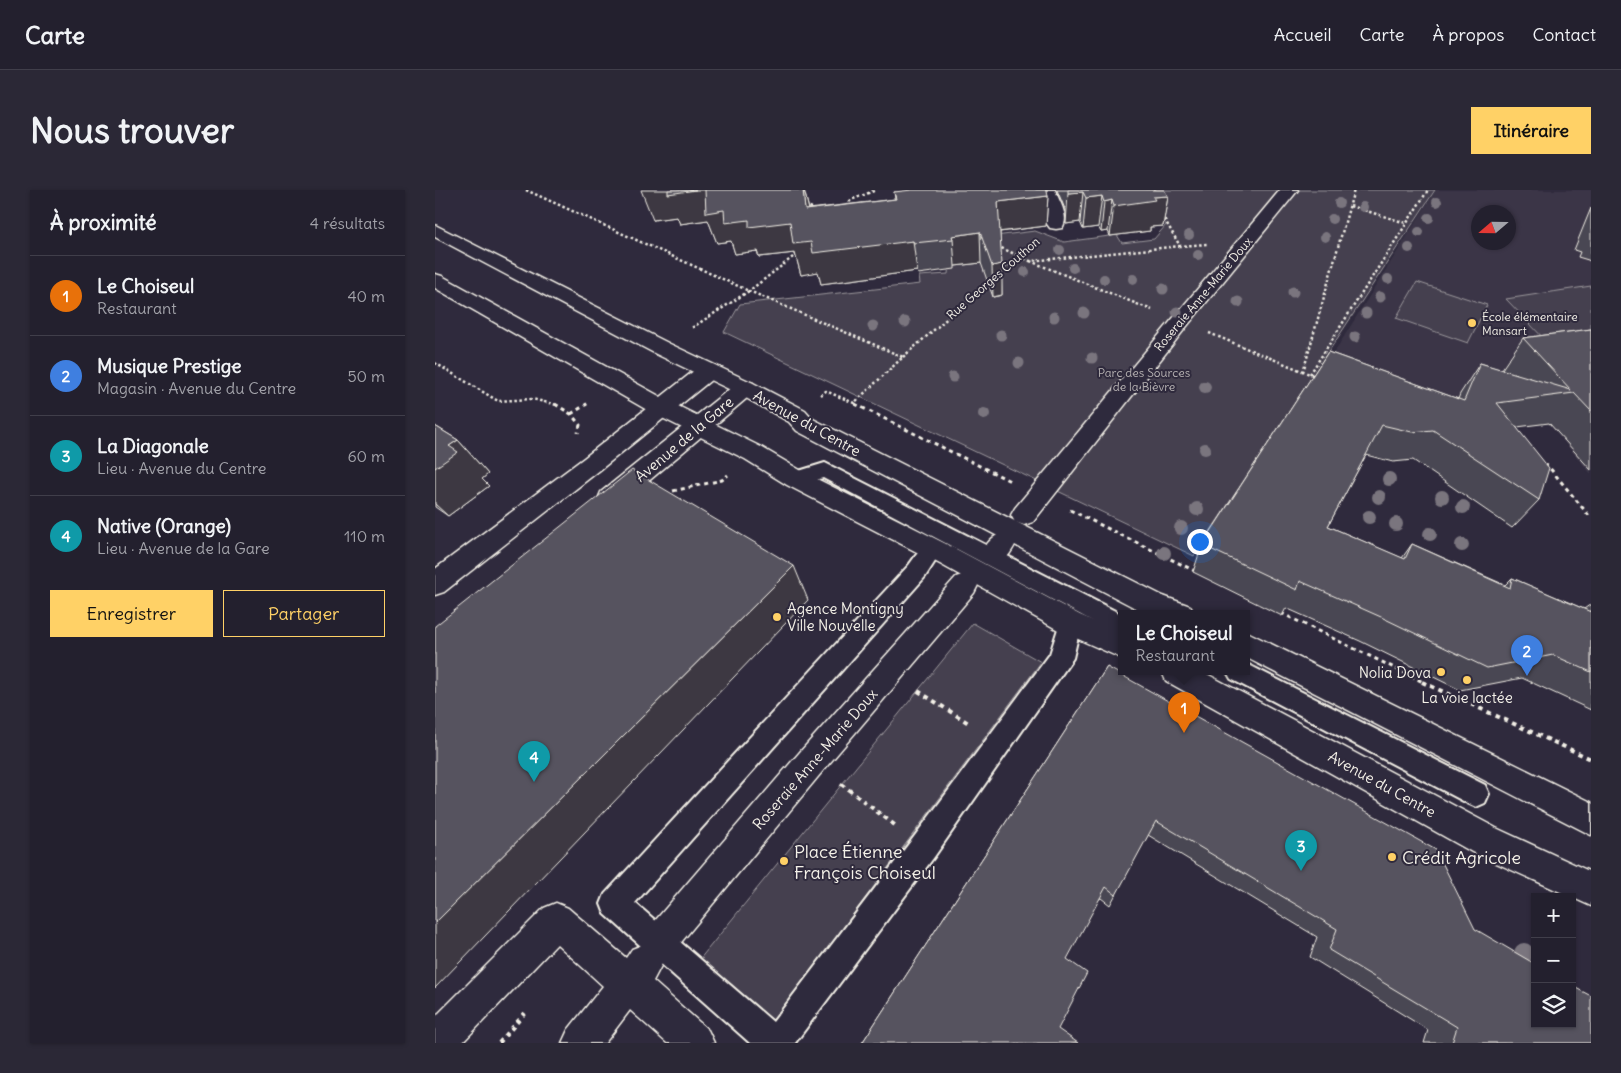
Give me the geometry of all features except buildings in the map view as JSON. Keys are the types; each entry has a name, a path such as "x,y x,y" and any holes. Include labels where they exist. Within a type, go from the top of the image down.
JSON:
{"main road":[{"path":"1046,190 1057,214 1056,224"},
{"name":"Roseraie Anne-Marie Doux","path":"1024,515 1180,321 1289,190"},
{"name":"Avenue du Centre","path":"435,230 708,371 745,388 797,416 805,425 1158,609"},
{"path":"435,280 662,408 753,453 796,479 932,548 1070,623 1118,645"},
{"path":"435,584 708,371"},
{"name":"Avenue de la Gare","path":"595,511 745,388"},
{"name":"Roseraie Anne-Marie Doux","path":"666,934 811,762 965,585"},
{"path":"1250,646 1591,819"},
{"name":"Avenue du Centre","path":"1182,675 1484,840 1591,889"},
{"path":"436,1043 556,920 636,973 695,1043"},
{"path":"581,1043 636,973"}],"lane":[{"path":"796,479 825,470 1115,622"},
{"path":"932,548 917,571 615,904 775,1043 924,847 1061,658 1070,623"},
{"path":"1245,675 1476,794"}],"path":[{"path":"526,190 749,291 903,357"},
{"path":"846,208 851,200 876,190"},
{"path":"1303,372 1354,190"},
{"path":"1310,374 1427,190"},
{"path":"804,204 821,211"},
{"path":"1350,206 1406,223"},
{"path":"1162,214 1180,246"},
{"name":"Rue Georges Couthon","path":"854,403 903,357 1056,224"},
{"path":"992,243 1030,261 1319,378"},
{"path":"1030,261 1215,243 1237,253"},
{"path":"690,330 749,291 798,253"},
{"path":"435,363 498,401 532,399 554,404 571,414"},
{"path":"826,391 1199,573"},
{"path":"1539,462 1548,466 1591,518"},
{"path":"666,492 722,480"},
{"path":"1279,612 1456,698 1591,759"},
{"path":"889,673 1000,743"},
{"path":"811,762 924,847"}],"shaded area":[{"name":"École élémentaire Mansart","path":"1436,190 1591,190 1591,474 1548,423 1323,370"}],"green space":[{"name":"Parc des Sources de la Bièvre","path":"1145,190 1435,190 1194,556 724,332 740,304 920,284 919,276 948,274 950,252 971,239 1035,231 1064,242 1117,235 1122,243 1154,239 1166,225"},
{"path":"1417,282 1487,305 1468,343 1396,318"},
{"path":"1591,286 1591,338 1549,344 1506,299"},
{"path":"973,623 1041,662 773,1022 699,960"}],"place":[{"name":"École élémentaire Mansart","path":"1472,323"},
{"name":"Agence Montigny Ville Nouvelle","path":"777,617"},
{"name":"Nolia Dova","path":"1441,672"},
{"name":"Musique Prestige","path":"1527,676"},
{"name":"La voie lactée","path":"1467,680"},
{"name":"Le Choiseul","path":"1184,733"},
{"name":"Native (Orange)","path":"534,782"},
{"name":"Crédit Agricole","path":"1392,857"},
{"name":"Place Étienne François Choiseul","path":"784,861"},
{"name":"La Diagonale","path":"1301,871"}]}
